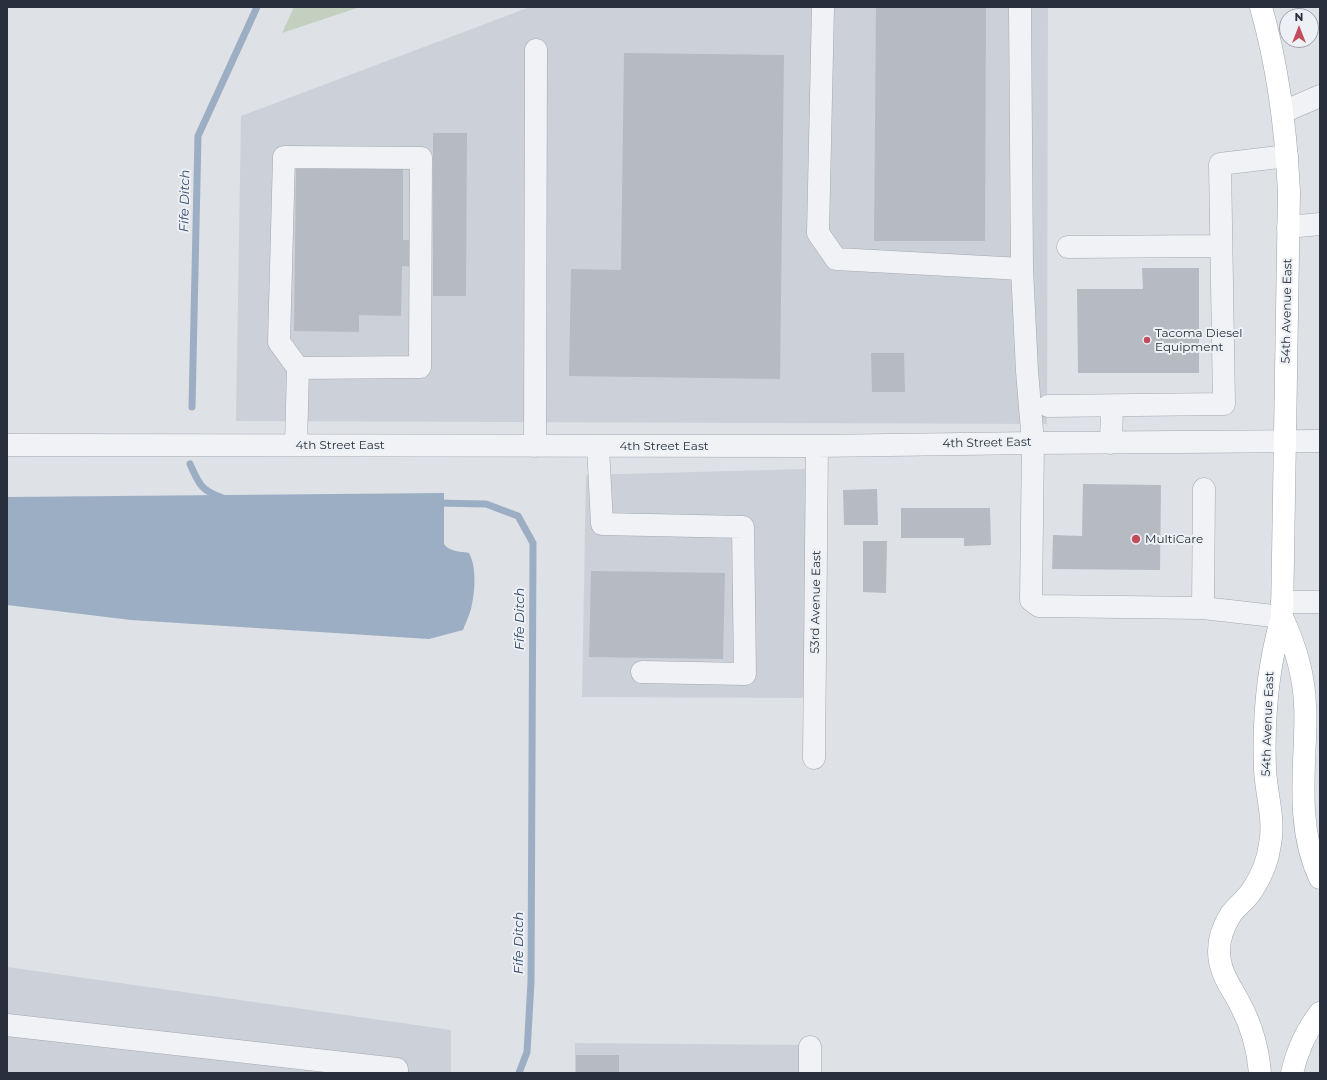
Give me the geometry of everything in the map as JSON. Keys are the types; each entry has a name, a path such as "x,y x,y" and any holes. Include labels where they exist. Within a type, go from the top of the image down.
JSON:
{"main road":[{"name":"54th Avenue East","path":"1260,1073 1256,1046 1251,1027 1224,976 1220,964 1219,951 1220,939 1224,927 1231,914 1252,890 1261,876 1271,844 1271,816 1265,769 1268,689 1272,658 1282,609 1288,227 1287,156 1275,67 1261,7"},
{"name":"54th Avenue East","path":"1282,609 1299,662 1304,684 1306,707 1303,794 1304,814 1311,852 1320,878"},
{"path":"1292,1073 1301,1044 1320,1013"}],"street":[{"path":"823,7 818,233 836,259 1022,269"},
{"path":"1020,7 1022,269 1027,371 1033,443 1031,600 1039,606 1282,609 1320,602"},
{"path":"534,446 536,50"},
{"path":"1282,112 1320,96"},
{"path":"1048,406 1224,404 1220,164 1287,156"},
{"path":"296,445 298,368 279,342 284,157 421,158 420,368 298,368"},
{"path":"1288,227 1320,224"},
{"path":"1068,247 1222,246"},
{"path":"1111,443 1112,406"},
{"name":"4th Street East","path":"7,445 817,446 1320,441"},
{"path":"598,446 602,524 743,527 746,674 642,672"},
{"name":"53rd Avenue East","path":"814,758 817,446"},
{"path":"1203,608 1204,489"},
{"path":"7,1025 397,1069 397,1073"},
{"path":"810,1047 810,1073"}],"shaded area":[{"path":"530,7 1048,7 1047,424 236,421 241,116"},
{"path":"805,469 805,698 582,697 586,475"},
{"path":"7,967 451,1030 451,1073 7,1073"},
{"path":"575,1043 805,1045 806,1073 575,1073"}],"green space":[{"path":"294,7 360,7 282,33"}],"water":[{"path":"444,493 444,544 452,550 469,553 472,559 474,573 474,595 471,609 463,630 429,639 131,620 7,605 7,497"}],"building":[{"path":"876,7 986,7 985,241 874,241"},
{"path":"624,53 784,55 780,379 569,376 571,269 621,270"},
{"path":"433,133 467,133 466,296 433,296"},
{"path":"296,167 403,168 403,240 415,240 415,267 402,266 401,316 359,315 359,332 294,331"},
{"path":"1142,268 1199,268 1199,373 1078,373 1077,289 1143,289"},
{"path":"871,353 904,353 905,392 872,392"},
{"path":"1083,484 1161,485 1160,570 1052,569 1053,535 1082,536"},
{"path":"877,489 878,525 844,525 843,490"},
{"path":"901,508 990,508 991,545 964,546 964,538 901,538"},
{"path":"863,541 887,541 886,593 863,592"},
{"path":"591,571 725,573 723,659 589,657"},
{"path":"576,1055 619,1055 619,1073 576,1073"}],"waterway":[{"name":"Fife Ditch","path":"192,407 198,136 257,7"},
{"name":"Fife Ditch","path":"190,464 202,486 210,493 223,498"},
{"name":"Fife Ditch","path":"435,503 486,504 518,516 533,543 531,982 527,1052 519,1073"}],"place":[{"name":"Tacoma Diesel Equipment","path":"1147,340"},
{"name":"MultiCare","path":"1136,539"}]}
